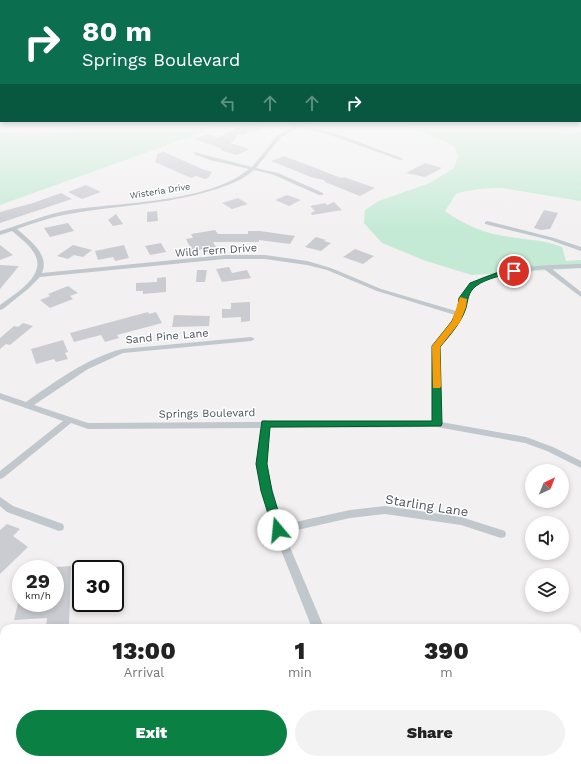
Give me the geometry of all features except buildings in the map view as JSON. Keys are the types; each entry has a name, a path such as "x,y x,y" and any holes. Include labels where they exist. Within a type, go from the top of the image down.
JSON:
{"street":[{"path":"211,159 255,168 288,178 321,194"},
{"name":"Wisteria Drive","path":"0,234 68,212 192,195 229,183 255,168 262,159"},
{"path":"487,223 552,239 581,249"},
{"path":"1,308 39,275 42,265 40,255 31,243 13,229"},
{"name":"Wild Fern Drive","path":"39,275 225,257 266,257 307,263 329,269 386,293 458,314"},
{"path":"437,424 436,346 456,322 466,292 473,285 499,274 545,267 581,266"},
{"path":"545,267 581,295"},
{"name":"Sand Pine Lane","path":"28,406 64,379 107,356 122,351 251,339"},
{"name":"Springs Boulevard","path":"0,396 88,426 265,423 437,424 526,440 550,449 581,465"},
{"path":"0,476 70,420"},
{"path":"265,423 261,464 267,491 278,530 316,624"},
{"path":"0,501 10,509 59,526"},
{"name":"Starling Lane","path":"278,530 350,514 385,510 461,521 501,534"}],"green space":[{"path":"0,159 129,159 0,205"},
{"path":"457,159 581,159 581,201 502,188 484,189 456,194 445,211 460,221 484,231 501,236 543,242 562,247 566,261 581,260 581,268 472,275 426,261 382,243 364,223 365,210 379,201 430,183 454,168"}],"slow traffic":[{"path":"436,386 436,346 456,322 462,307 463,299"}],"route":[{"path":"278,530 261,464 265,423 437,424 436,346 456,322 462,307 463,298 466,292 473,285 499,274 514,271"}]}
